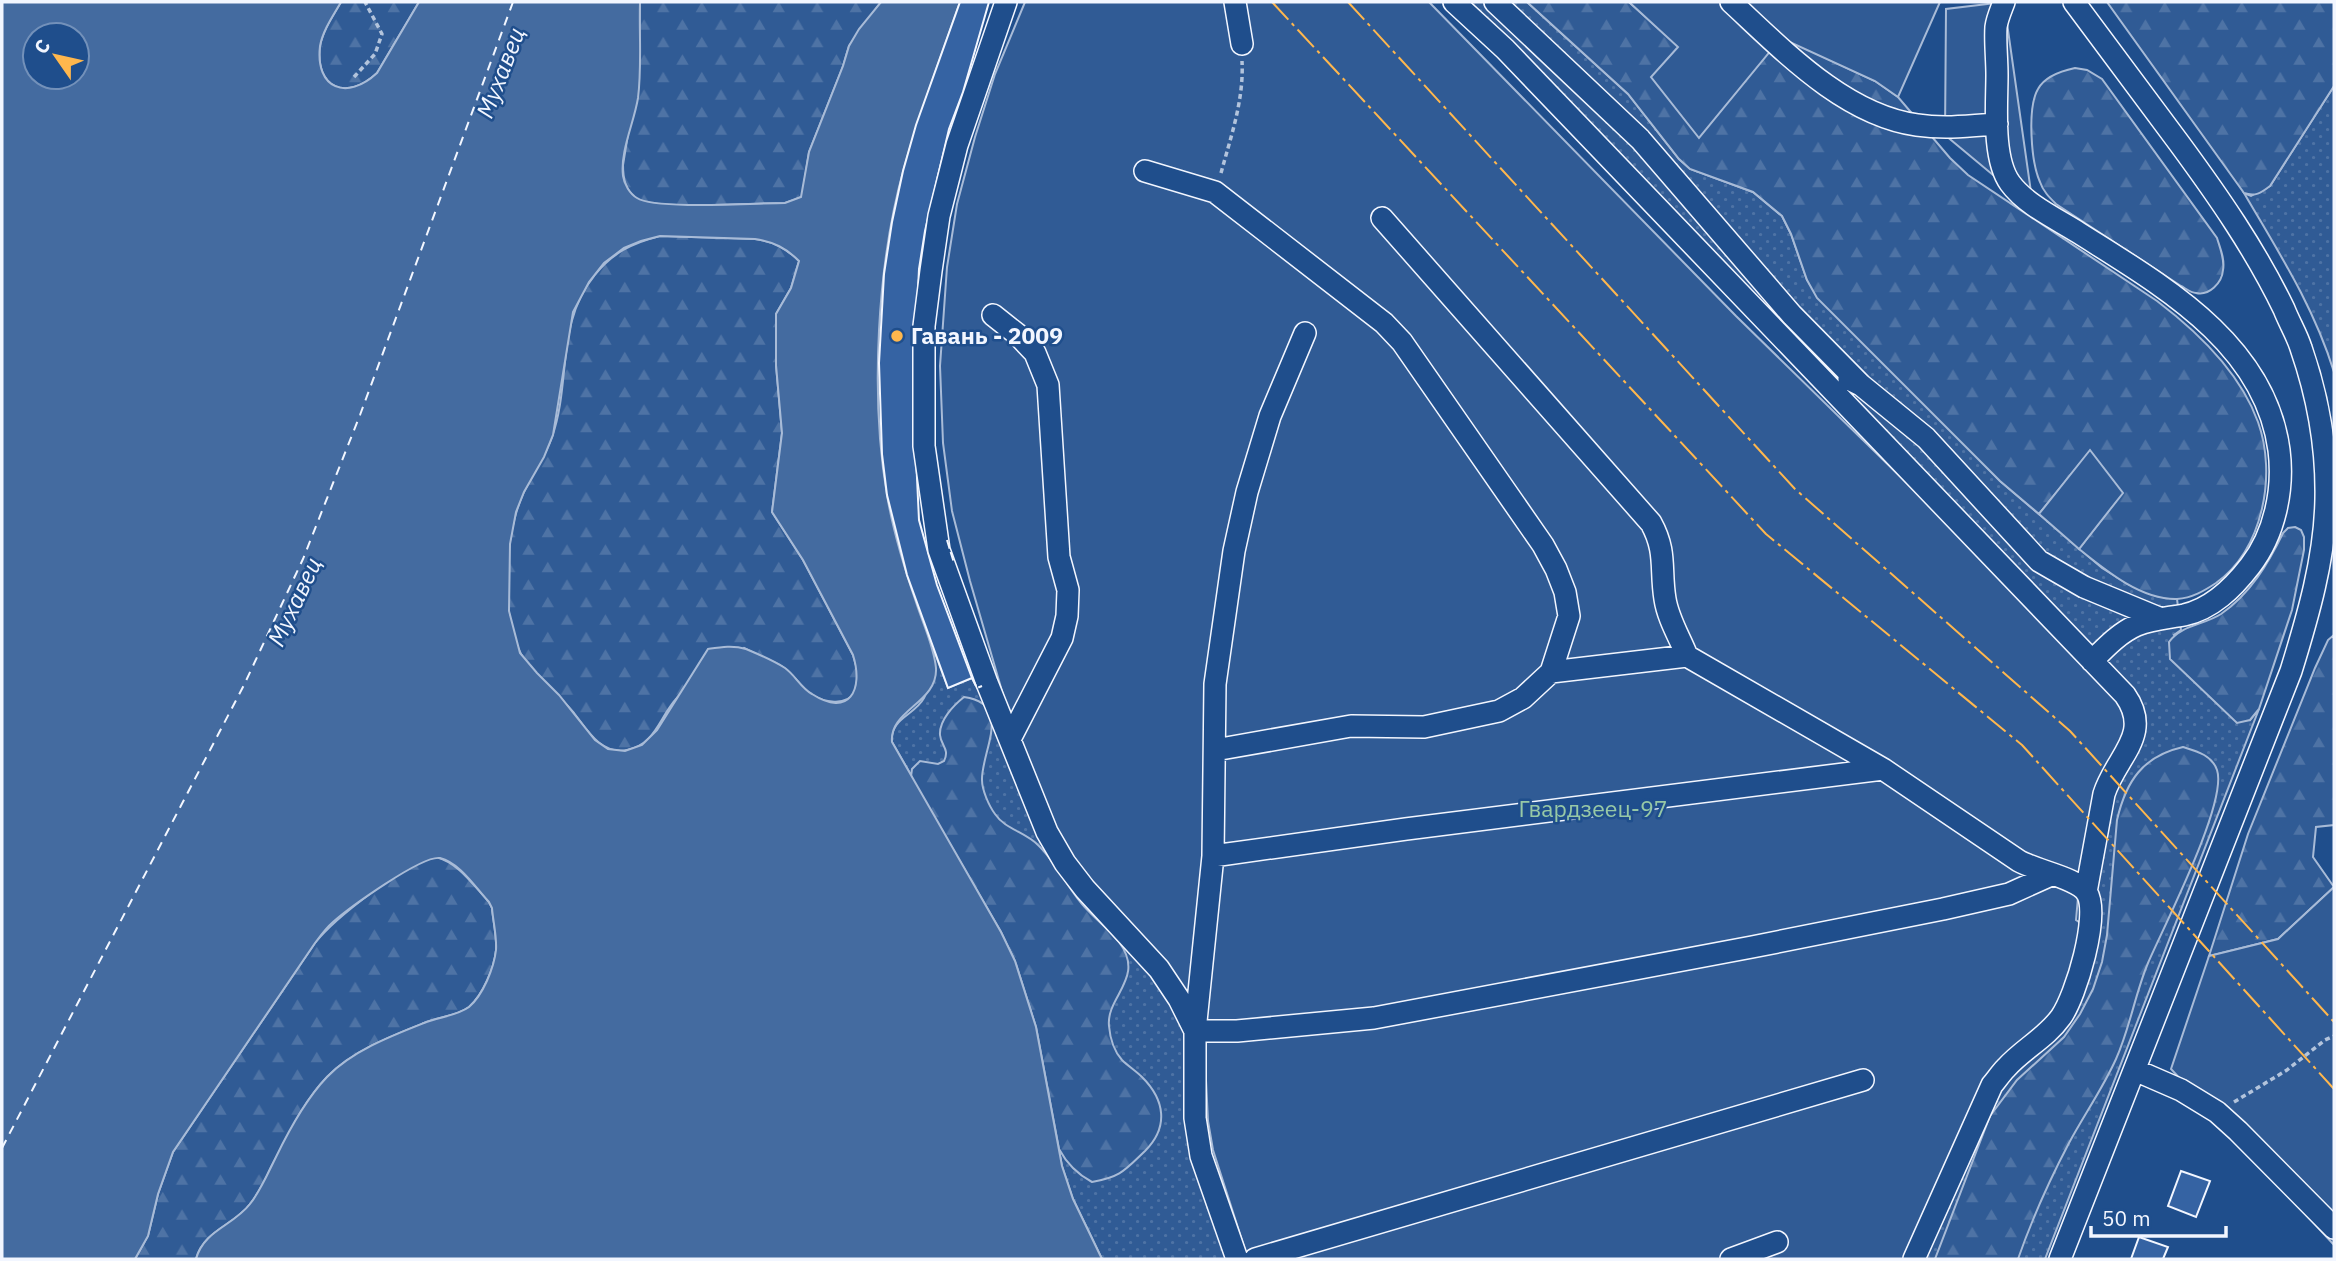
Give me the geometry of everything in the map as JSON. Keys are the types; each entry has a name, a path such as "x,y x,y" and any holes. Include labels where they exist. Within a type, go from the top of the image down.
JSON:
{"street":[{"path":"1006,2 957,145 939,216 924,326 924,446 939,550 960,614 1047,832 1065,863 1085,889 1159,969 1179,999 1195,1031"},
{"path":"1235,2 1241,44"},
{"path":"1454,2 1504,49 2133,706 2137,719 2135,733 2108,781 2104,794 2086,892 2091,906 2089,938 2073,993 2063,1015 2048,1032 2006,1067 1992,1085 1914,1259"},
{"path":"1482,2 1504,49"},
{"path":"1495,2 1640,139 1792,315 1861,385 1926,438 2039,561 2084,587 2159,618"},
{"path":"1731,2 1799,65 1836,92 1874,112 1914,125 1954,127 1997,124"},
{"path":"2004,2 1996,25 1997,124 2003,169 2008,181 2015,190 2197,313 2225,341 2250,372 2269,405 2277,435 2281,467 2279,498 2270,530 2253,562 2234,586 2211,604 2187,614 2159,618 2137,625 2118,635 2092,661"},
{"path":"2060,1259 2291,671 2327,557 2324,447 2316,395 2301,346 2249,242 2074,2"},
{"path":"1145,171 1215,192 1362,304 1402,342 1556,569 1565,592 1569,616 1551,673 1523,698 1499,711 1424,727 1351,726 1215,750"},
{"path":"1381,218 1651,523 1659,538 1662,554 1665,600 1687,656"},
{"path":"993,315 1035,353 1048,385 1059,557 1068,590 1067,616 1062,638 1010,739"},
{"path":"1237,1259 1201,1156 1195,1118 1195,1031 1213,856 1215,684 1234,551 1247,492 1270,416 1305,333"},
{"path":"1789,345 1861,385"},
{"path":"1551,673 1687,656 1883,769 2020,862 2051,875 2067,878 2086,892"},
{"path":"1213,856 1883,769"},
{"path":"1195,1031 1237,1031 1374,1018 1943,909 2008,894 2051,875"},
{"path":"2135,1070 2180,1090 2217,1112 2334,1228"},
{"path":"1255,1259 1863,1080"},
{"path":"1731,1259 1777,1242"}],"path":[{"path":"354,77 375,54 382,34 365,2"},
{"path":"1215,192 1235,123 1243,83 1241,44"},
{"path":"2217,1112 2287,1070 2334,1036"}],"green space":[{"path":"341,2 419,2 377,73 355,87 335,86 328,81 320,61 323,34"},
{"path":"640,2 881,2 849,46 809,152 802,197 785,203 685,205 647,202 637,199 630,192 624,179 623,165 639,66"},
{"path":"1461,2 1527,2 1628,94 1679,159 1690,169 1753,192 1782,216 1807,280 2000,481 2102,568 2128,584 2156,596 2177,599 2181,630 2174,635 2250,720 2259,709 2045,1259 1918,1259 1984,1112 2024,1060 2094,891 2110,805 2143,727"},
{"path":"1527,2 1629,2 1679,47 1781,37 1875,81 1898,97 1968,175 2172,313 2216,354 2229,370 2250,404 2264,443 2266,465 2262,510 2245,551 2232,568 2216,583 2198,594 2177,599 2164,598 2150,595 2124,582 2079,549 2122,493 2090,451 2039,514 2000,481 1817,298 1807,280 1782,216 1753,192 1690,169 1679,159 1628,94"},
{"path":"2107,2 2334,2 2334,86 2270,186 2258,194 2244,193"},
{"path":"2075,68 2087,70 2102,79 2217,238 2223,258 2223,270 2214,288 2206,293 2194,293 2181,286 2056,204 2043,188 2033,149 2032,109 2041,84 2049,77"},
{"path":"2334,86 2334,372 2306,302 2244,193 2251,196 2270,186"},
{"path":"660,236 755,239 779,246 799,261 791,288 776,314 776,365 782,433 772,512 803,560 853,655 858,683 855,692 846,700 834,702 822,699 807,691 783,667 744,648 680,694 644,743 618,751 596,740 521,654 509,613 507,569 518,507 549,445 558,417 569,333 582,294 594,276 615,255 640,242"},
{"path":"2288,528 2301,530 2304,537 2304,550 2292,610 2259,709 2250,720 2237,723 2170,659 2169,642 2180,632 2221,614 2241,597 2257,578 2283,533"},
{"path":"2334,635 2334,825 2316,827 2313,857 2334,887 2278,939 2209,956 2248,834 2315,668 2328,640"},
{"path":"933,648 948,688 972,678 977,688 987,683 1155,971 1186,1035 1230,1259 1102,1259 1073,1199 1062,1166 1055,1130 1001,932 892,742 892,734 899,722 920,704 927,692 933,667"},
{"path":"964,697 979,701 988,709 991,719 982,780 993,811 1004,823 1044,851 1082,904 1115,937 1126,955 1127,976 1110,1015 1110,1035 1119,1056 1142,1077 1156,1095 1161,1123 1153,1142 1145,1151 1127,1168 1110,1178 1092,1182 1073,1168 1059,1149 1036,1027 1015,961 911,777 912,769 920,761 938,764 944,761 946,750 940,729 945,718"},
{"path":"2183,747 2203,754 2215,765 2218,786 2213,809 2192,865 2148,963 2111,1070 2069,1143 2035,1215 2018,1259 1935,1259 1990,1116 2017,1080 2064,1037 2093,989 2107,935 2117,820 2125,793 2138,772 2147,764 2169,751"},
{"path":"436,857 459,869 492,908 496,950 493,965 479,996 464,1010 372,1045 348,1059 327,1077 296,1120 253,1200 205,1241 196,1259 135,1259 148,1236 158,1194 173,1152 315,943 372,892 407,869"}],"shaded area":[{"name":"Гвардзеец-97","path":"1025,2 1429,2 1736,316 2000,574 2130,715 2080,875 2076,920 2085,926 2062,1005 2016,1052 1911,1259 1248,1259 1213,1150 1208,1121 1205,1060 1135,933 1058,840 1004,698 952,511 943,443 940,366 947,267 957,204 975,137 995,74"},
{"path":"1629,2 1940,2 1898,97 1875,81 1781,38 1699,138 1651,77 1678,47"},
{"path":"2004,2 2031,192 1993,175 1945,135 1946,9"},
{"path":"2090,450 2123,493 2079,549 2039,514"},
{"path":"2334,887 2334,1245 2171,1069 2209,956 2278,939"}],"water":[{"name":"Мухавец","path":"2,2 341,2 323,34 320,61 328,81 344,88 366,82 377,73 419,2 640,2 639,86 624,157 625,182 634,196 647,202 708,205 785,203 801,197 809,152 849,46 881,2 960,2 904,168 882,288 879,416 887,495 899,549 931,643 936,668 935,680 930,690 898,722 893,731 892,742 1015,961 1036,1027 1062,1166 1073,1199 1102,1259 196,1259 205,1241 254,1199 298,1115 327,1077 348,1059 372,1045 464,1010 479,996 493,965 496,950 492,908 461,870 440,858 418,865 386,884 341,915 319,937 173,1152 158,1194 148,1236 135,1259 2,1259","holes":["660,236 755,239 779,246 799,261 791,288 776,314 776,365 782,433 772,512 803,560 853,655 856,668 855,689 844,701 825,701 812,694 785,668 751,651 732,647 708,649 657,730 642,745 625,751 608,749 595,740 559,695 520,653 509,611 510,544 516,512 553,435 573,312 589,282 604,263 624,248 641,241"]}],"building":[{"name":"Гавань - 2009","path":"960,2 989,2 963,92 949,129 925,231 919,269 913,393 919,520 937,585 972,678 948,688 907,575 887,495 882,454 879,363 884,274 903,171 916,125"},
{"path":"2181,1171 2210,1181 2196,1217 2168,1206"},
{"path":"2139,1237 2168,1247 2163,1259 2131,1259"}],"ferry route":[{"path":"2,1148 244,685 303,559 360,415 513,2"}],"fence":[{"path":"947,540 954,563"},
{"path":"972,678 977,688 982,686"}],"power":[{"path":"1272,2 1766,534 2022,745 2334,1089"},
{"path":"1348,2 1795,489 2070,731 2334,1022"}],"place":[{"name":"Гавань - 2009","path":"897,336"}]}
